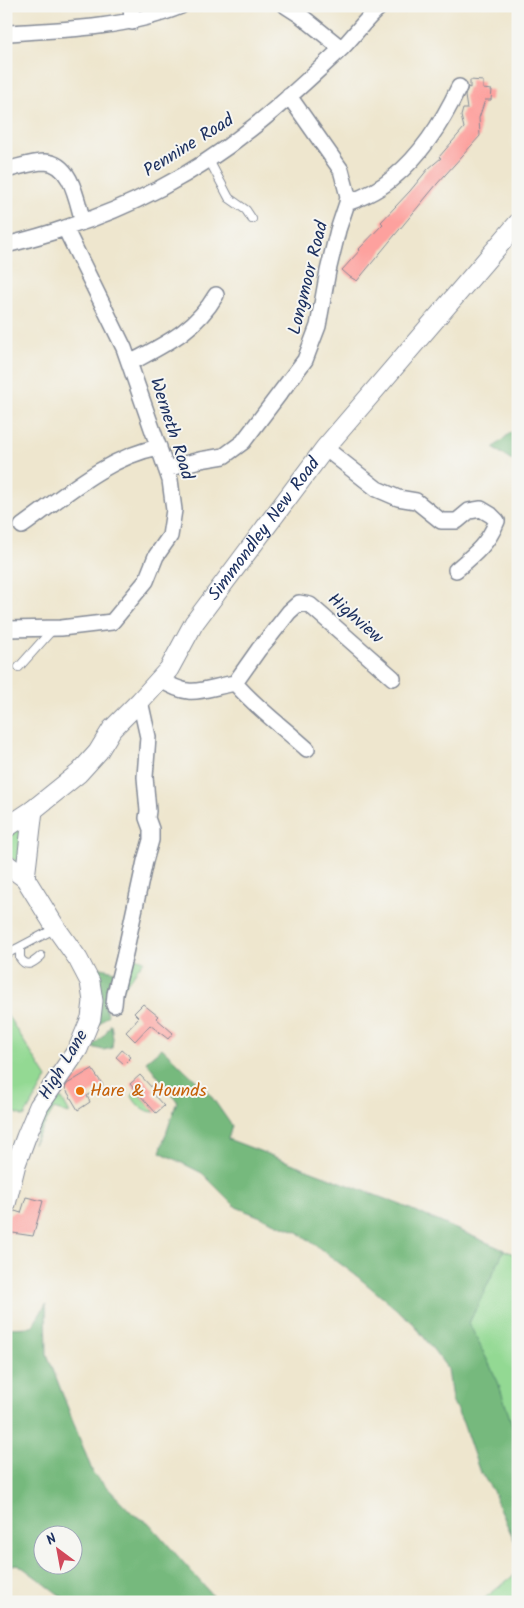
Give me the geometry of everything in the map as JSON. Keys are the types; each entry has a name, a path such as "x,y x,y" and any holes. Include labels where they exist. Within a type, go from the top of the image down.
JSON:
{"street":[{"path":"131,6 132,22"},
{"path":"6,33 132,22 181,6"},
{"path":"286,6 341,48"},
{"name":"Pennine Road","path":"6,245 83,222 152,192 210,160 249,131 289,96 341,48 381,6"},
{"path":"347,203 373,192 395,177 426,143 439,125 459,87"},
{"name":"Longmoor Road","path":"166,469 224,456 243,442 305,360 318,326 330,263 348,196 341,170 289,96"},
{"path":"6,170 46,162 57,165 68,176 75,191 83,222"},
{"name":"Simmondley New Road","path":"6,828 34,810 79,773 98,752 112,729 169,669 194,623 325,448 518,223"},
{"name":"Werneth Road","path":"6,629 53,629 112,622 146,581 156,556 170,536 174,510 170,480 130,363 65,228"},
{"path":"130,363 174,340 208,309 216,295"},
{"path":"22,526 111,464 131,454 159,447"},
{"path":"325,448 377,489 398,498 416,501 441,521 457,521 469,512 481,509 504,519 480,549 456,570"},
{"path":"458,548 468,559"},
{"name":"Highview","path":"235,683 255,653 299,602 310,605 393,678"},
{"path":"160,679 172,688 201,692 235,683 248,699 266,712 307,749"},
{"path":"114,1005 151,840 151,829 147,818 145,777 148,737 140,701"},
{"path":"6,864 25,878 34,810"},
{"name":"High Lane","path":"6,1204 16,1164 39,1106 78,1049 91,1018 93,1001 90,982 78,959 25,878"}],"lane":[{"path":"210,160 229,198 246,210 252,219"},
{"path":"20,668 53,629"},
{"path":"6,954 56,928"},
{"path":"20,947 20,958 25,963 33,963 41,956"}],"green space":[{"path":"518,426 518,464 493,448"},
{"path":"23,826 20,864 6,854 6,836"},
{"path":"128,954 144,960 119,994"},
{"path":"84,964 115,971 105,1008 108,1015 92,1031"},
{"path":"6,1013 47,1078 24,1117 6,1108"},
{"path":"111,1024 112,1048 103,1050 92,1047 105,1034"},
{"path":"162,1048 209,1093 232,1126 228,1139 401,1205 504,1250 469,1323 498,1382 517,1440 518,1548 493,1491 479,1470 463,1423 452,1400 448,1369 413,1323 358,1277 298,1232 236,1207 202,1173 160,1152 177,1101 146,1061"},
{"path":"136,1091 155,1112 147,1111 138,1105 132,1096"},
{"path":"62,1099 69,1114 54,1109 33,1144 49,1101"},
{"path":"504,1250 518,1256 518,1448 517,1440 469,1323"},
{"path":"46,1304 47,1354 93,1473 134,1515 148,1522 218,1602 69,1602 34,1576 82,1576 82,1526 32,1526 32,1574 18,1564 6,1566 6,1328 32,1327"},
{"path":"518,1572 518,1602 480,1602"}],"building":[{"path":"470,80 483,81 483,89 492,90 491,100 485,100 479,118 480,136 437,184 357,281 350,277 342,270 383,224 381,222 428,169 441,158 439,157 464,128 461,116 463,109 467,109 465,96 468,87 470,88"},
{"path":"143,1004 158,1016 156,1018 173,1033 168,1039 150,1025 135,1041 126,1032 139,1018 134,1013"},
{"path":"122,1050 131,1057 124,1064 116,1057"},
{"name":"Hare & Hounds","path":"92,1069 103,1085 87,1096 90,1102 78,1110 65,1088 67,1084"},
{"path":"140,1075 154,1090 152,1093 164,1106 156,1113 130,1084"},
{"path":"26,1197 43,1201 33,1236 6,1232 9,1215 15,1211 21,1213"}],"place":[{"name":"Hare & Hounds","path":"80,1091"}]}
